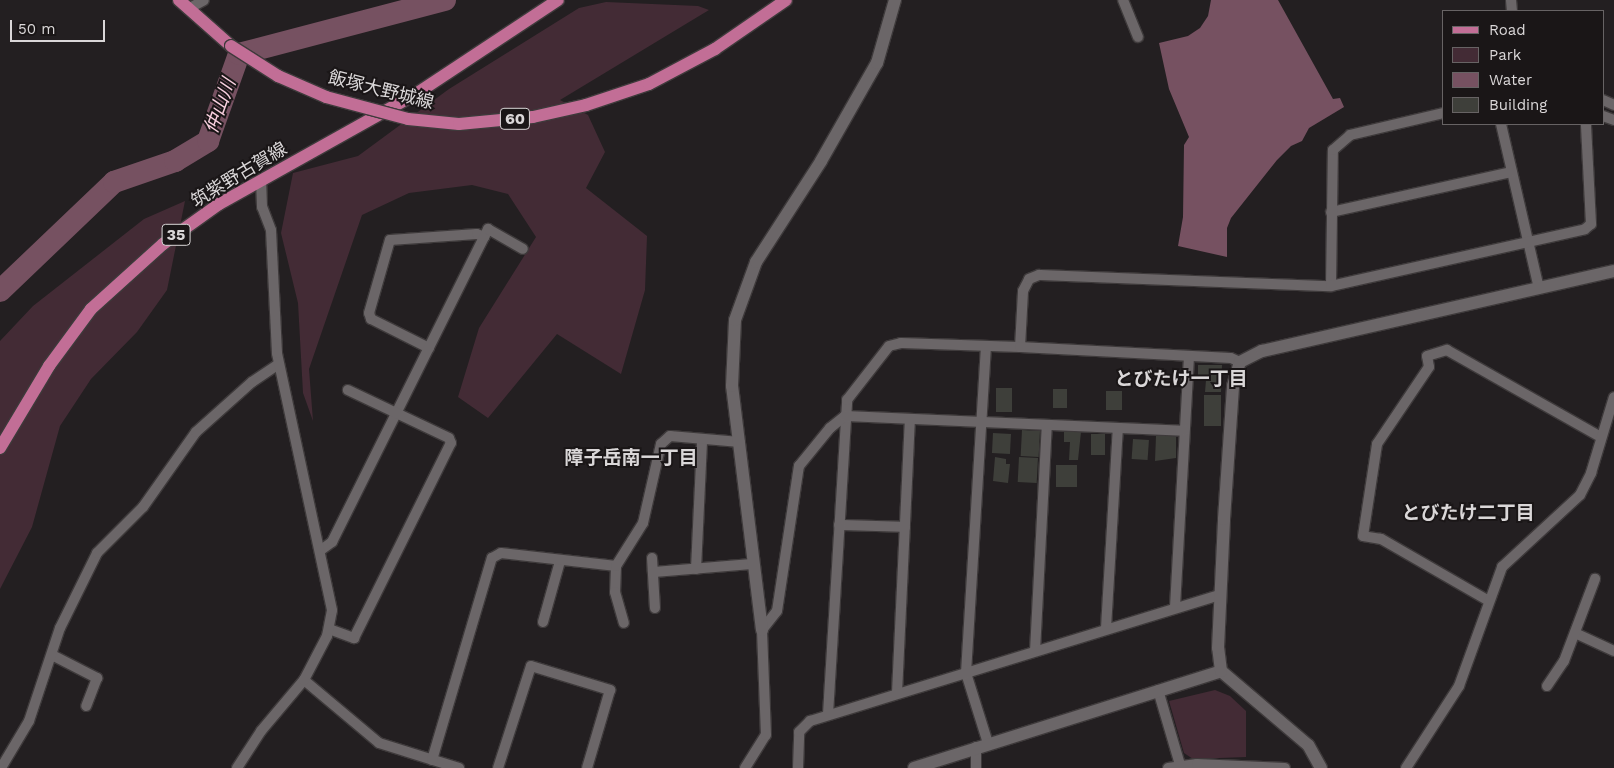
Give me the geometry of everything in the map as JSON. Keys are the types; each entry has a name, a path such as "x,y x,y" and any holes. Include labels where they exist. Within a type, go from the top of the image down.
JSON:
{"main road":[{"name":"筑紫野古賀線","path":"0,448 49,366 91,310 163,244 219,204 416,94 558,0"},
{"name":"飯塚大野城線","path":"184,5 231,46 278,76 326,97 408,119 459,124 542,115 586,105 649,84 715,49 786,0"}],"street":[{"path":"184,5 204,0"},
{"path":"745,768 763,745 768,724 762,630 740,442 732,342 747,281 877,62 895,0"},
{"path":"1123,0 1138,37"},
{"path":"1331,286 1332,154 1345,137 1442,113"},
{"path":"1501,125 1539,288"},
{"path":"1020,347 1022,291 1028,279 1039,275 1331,286 1585,229 1591,224 1586,125"},
{"path":"1331,212 1512,172"},
{"path":"236,768 260,732 304,680 329,629 332,610 321,550 279,364 271,230 262,207 261,181"},
{"path":"321,550 332,542 488,229 523,249"},
{"path":"429,348 371,319 369,313 390,240 477,234 484,237"},
{"path":"828,714 847,400 889,346 900,343 1020,347 1189,356 1240,362 1262,351 1614,271"},
{"path":"976,768 982,745 966,673 986,346"},
{"path":"1489,601 1382,539 1363,536 1377,444 1429,366 1427,356 1447,350 1601,436"},
{"path":"1176,606 1189,356"},
{"path":"1240,362 1233,386 1220,595 1221,671 1308,745 1319,768"},
{"path":"1,768 29,721 78,587 97,553 142,507 196,432 252,382 279,364"},
{"path":"329,629 354,638 451,442 348,390"},
{"path":"1406,768 1459,686 1502,567 1580,495 1614,397"},
{"path":"762,630 777,610 799,466 819,438 845,416 1184,431"},
{"path":"897,693 910,419"},
{"path":"1036,651 1047,425"},
{"path":"1106,628 1118,428"},
{"path":"624,624 615,592 616,566 644,523 661,444 670,436 702,441 740,442"},
{"path":"696,569 702,441"},
{"path":"839,525 905,527"},
{"path":"432,760 492,558 501,553 616,566"},
{"path":"652,558 655,608"},
{"path":"542,622 560,561"},
{"path":"652,572 753,564"},
{"path":"1547,686 1564,661 1595,579"},
{"path":"798,768 799,732 810,721 1176,606 1220,595"},
{"path":"1575,633 1614,651"},
{"path":"52,655 97,678 86,706"},
{"path":"498,768 531,666 610,690 587,768"},
{"path":"914,768 1221,671"},
{"path":"304,680 379,743 459,768"},
{"path":"1158,690 1181,766"},
{"path":"1168,768 1181,766 1285,768"}],"green space":[{"path":"606,2 698,6 709,10 560,100 588,115 605,152 586,188 647,236 645,290 621,374 557,334 488,418 458,397 479,328 536,237 508,194 472,185 409,193 362,215 309,369 313,421 303,393 298,303 281,233 293,173 358,156 449,89 579,8"},
{"path":"185,201 167,290 137,332 91,379 60,426 32,527 0,589 0,341 33,306 144,219"},
{"path":"1215,690 1230,696 1246,711 1246,757 1193,759 1184,753 1169,701"}],"water":[{"path":"1211,0 1278,0 1333,99 1340,98 1344,107 1309,128 1302,141 1291,146 1277,160 1231,218 1227,228 1227,257 1178,246 1183,217 1184,145 1189,137 1169,89 1159,43 1188,36 1200,28 1208,16"}],"building":[{"path":"1198,365 1222,365 1221,392 1205,392 1206,380 1198,380"},
{"path":"996,388 1012,388 1012,412 996,412"},
{"path":"1053,389 1067,389 1067,408 1053,408"},
{"path":"1106,391 1122,391 1122,410 1106,410"},
{"path":"1204,395 1221,395 1221,426 1204,426"},
{"path":"1022,430 1040,431 1039,457 1021,456"},
{"path":"1064,432 1081,432 1078,460 1069,460 1070,442 1064,442"},
{"path":"993,433 1011,434 1010,454 992,453"},
{"path":"1091,434 1105,434 1105,455 1091,455"},
{"path":"1156,436 1176,436 1176,458 1155,461"},
{"path":"1133,439 1149,440 1148,460 1132,459"},
{"path":"995,457 1006,459 1006,464 1010,464 1008,483 993,481"},
{"path":"1019,457 1038,458 1037,483 1018,482"},
{"path":"1056,465 1077,465 1077,487 1056,487"}],"waterway":[{"name":"仲山川","path":"0,291 114,182 175,161 208,141 239,54 445,0"}],"district":[{"name":"とびたけ一丁目","path":"1181,379"},
{"name":"障子岳南一丁目","path":"631,458"},
{"name":"とびたけ二丁目","path":"1468,513"}]}
